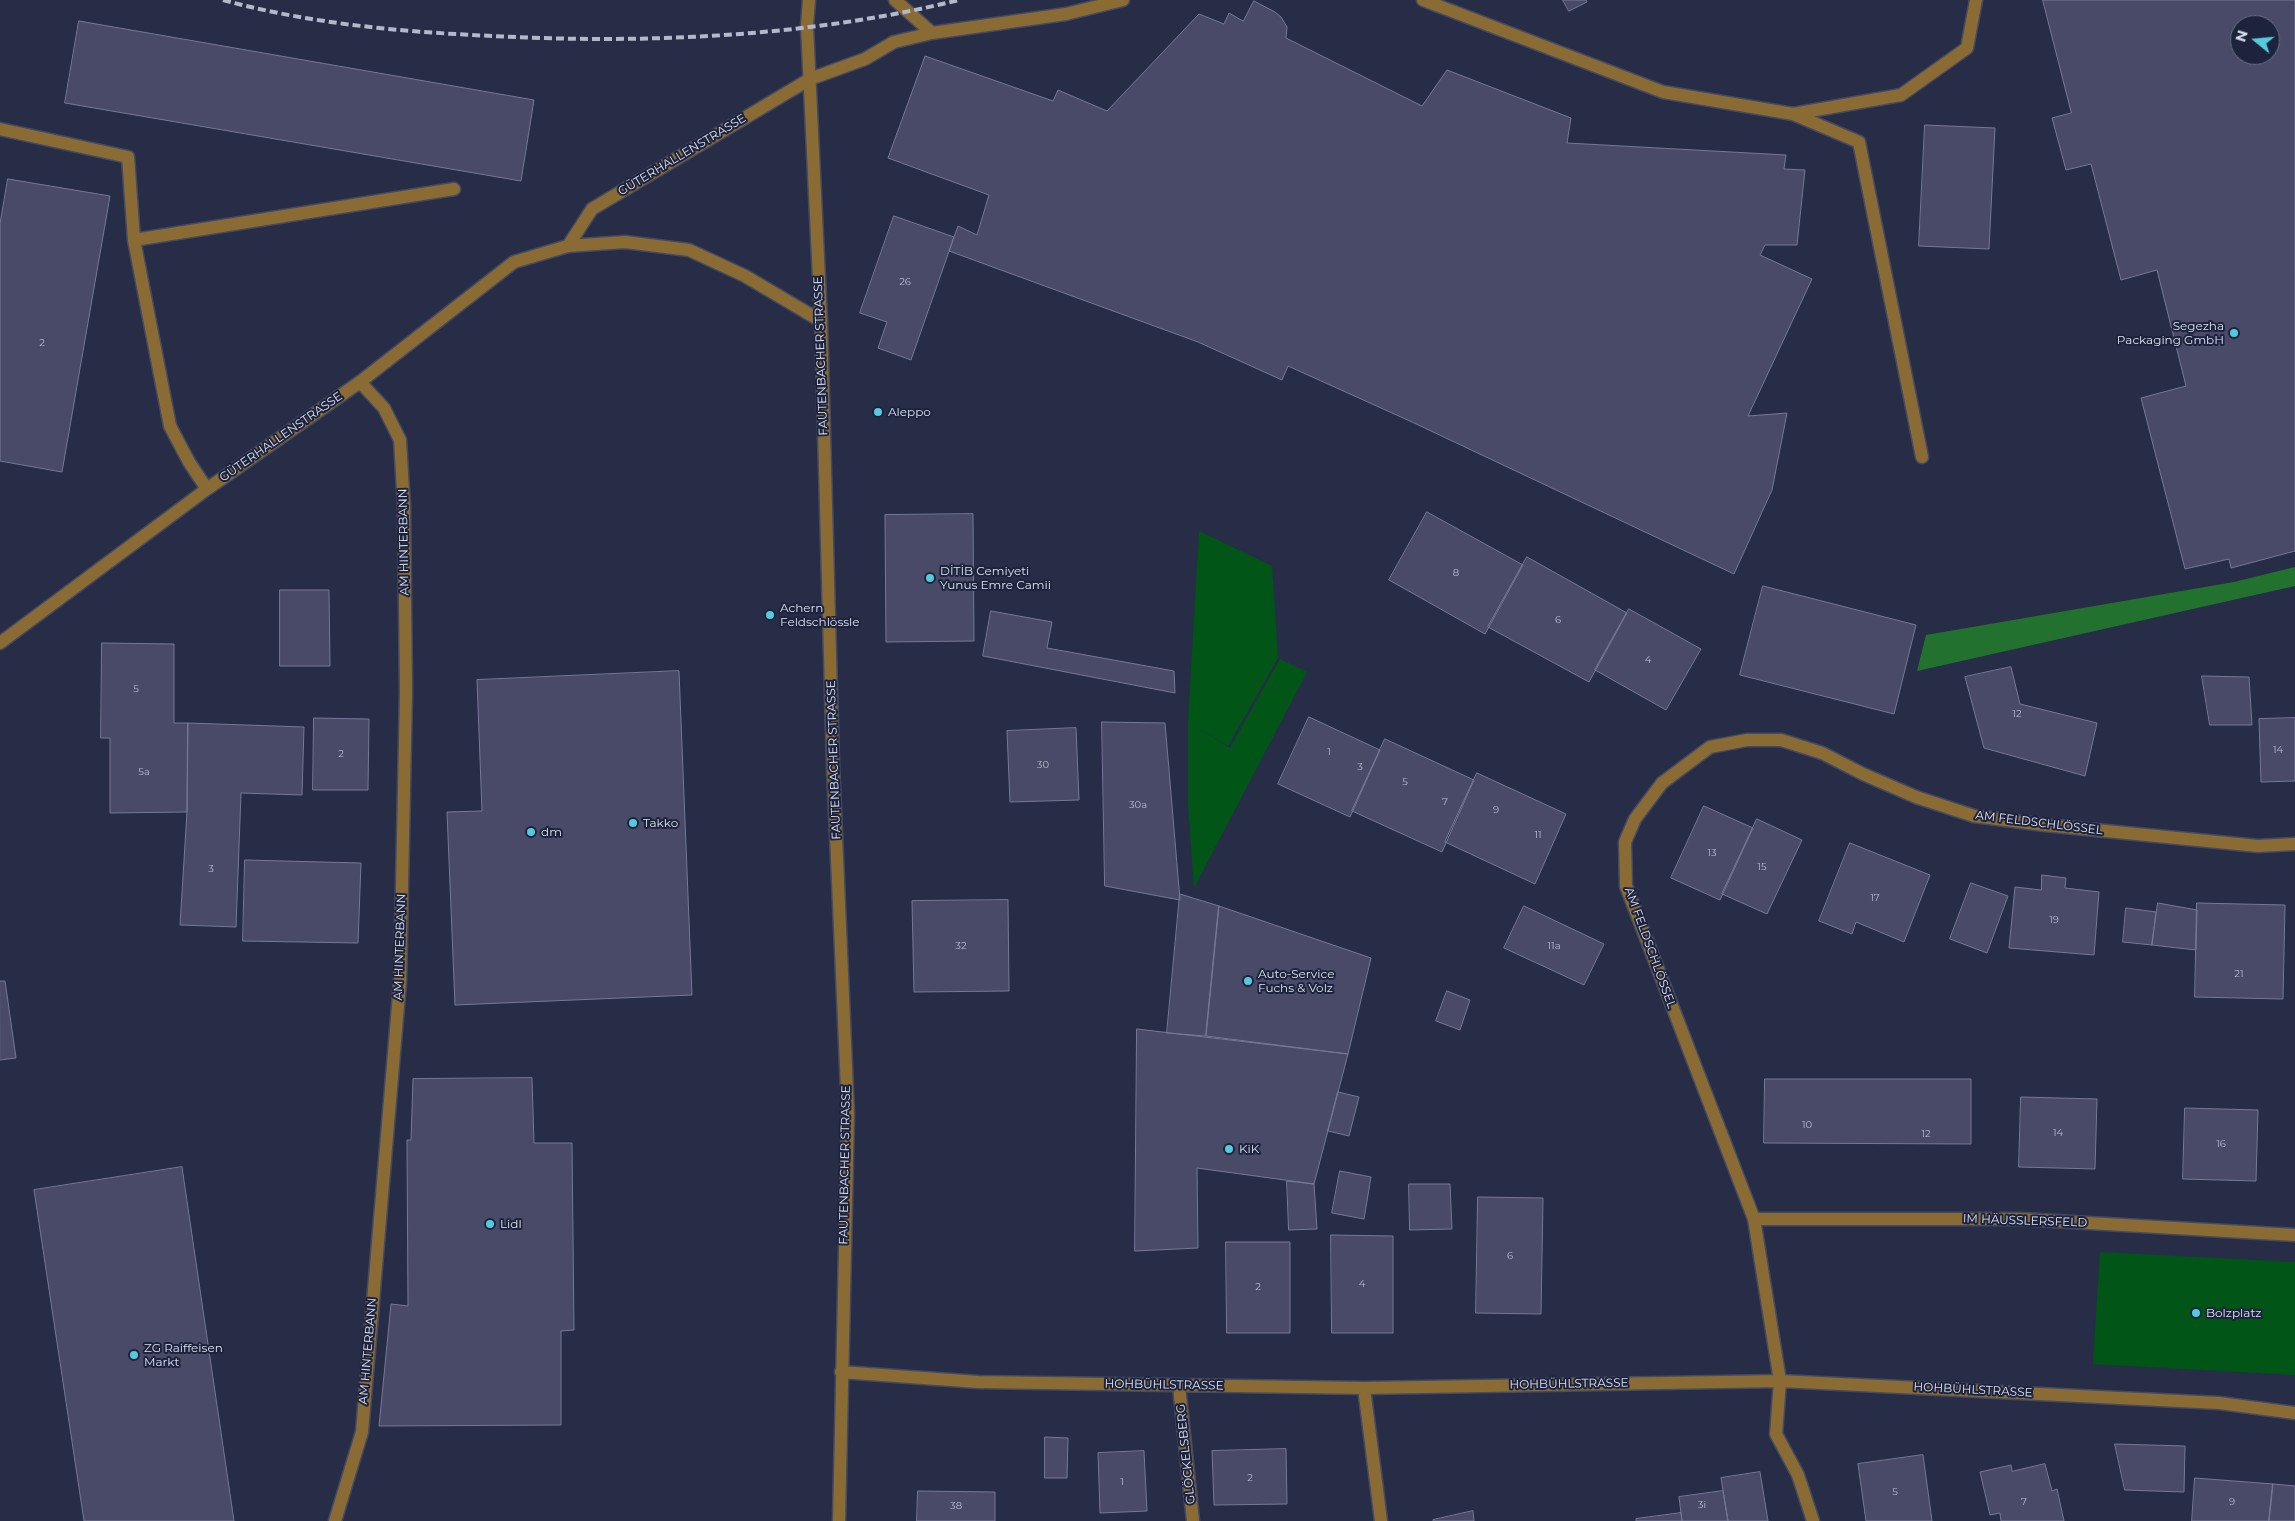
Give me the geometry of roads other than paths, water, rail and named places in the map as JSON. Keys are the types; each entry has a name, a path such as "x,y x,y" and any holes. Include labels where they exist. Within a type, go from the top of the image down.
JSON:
{"street":[{"name":"FAUTENBACHER STRASSE","path":"809,0 807,26 821,321 833,755 848,1113 839,1521"},
{"path":"895,0 932,33"},
{"name":"GÜTERHALLENSTRASSE","path":"568,246 592,209 810,78 865,58 894,42 932,33 1066,14 1123,0"},
{"path":"1423,0 1663,92 1794,114 1860,142 1922,457"},
{"path":"1794,114 1901,94 1967,48 1976,0"},
{"path":"0,129 128,157 134,240 170,426 189,462 207,489"},
{"path":"134,240 454,189"},
{"name":"GÜTERHALLENSTRASSE","path":"0,643 207,489 360,382 514,262 568,246 625,242 689,250 745,276 821,321"},
{"name":"AM HINTERBANN","path":"336,1521 362,1432 400,982 406,711 404,507 400,440 384,408 360,382"},
{"name":"AM FELDSCHLÖSSEL","path":"1813,1521 1798,1475 1776,1434 1780,1380 1754,1219 1626,886 1626,842 1635,819 1662,784 1710,747 1747,740 1781,740 1822,753 1863,774 1916,796 1974,816 2044,825 2258,846 2295,844"},
{"name":"IM HÄUSSLERSFELD","path":"1754,1219 2020,1219 2295,1235"},
{"name":"HOHBÜHLSTRASSE","path":"841,1372 978,1382 1364,1388 1780,1380 2219,1402 2295,1413"},
{"name":"GLÖCKELSBERG","path":"1179,1386 1193,1521"},
{"path":"1364,1388 1381,1521"}],"railway":[{"path":"223,0 290,15 357,26 493,36 610,39 728,35 786,30 845,22 959,0"}],"place":[{"name":"Segezha Packaging GmbH","path":"2234,333"},
{"name":"Aleppo","path":"878,412"},
{"name":"DİTİB Cemiyeti Yunus Emre Camii","path":"930,578"},
{"name":"Achern Feldschlössle","path":"770,615"},
{"name":"Takko","path":"633,823"},
{"name":"dm","path":"531,832"},
{"name":"Auto-Service Fuchs & Volz","path":"1248,981"},
{"name":"KiK","path":"1229,1149"},
{"name":"Lidl","path":"490,1224"},
{"name":"Bolzplatz","path":"2196,1313"},
{"name":"ZG Raiffeisen Markt","path":"134,1355"}]}
